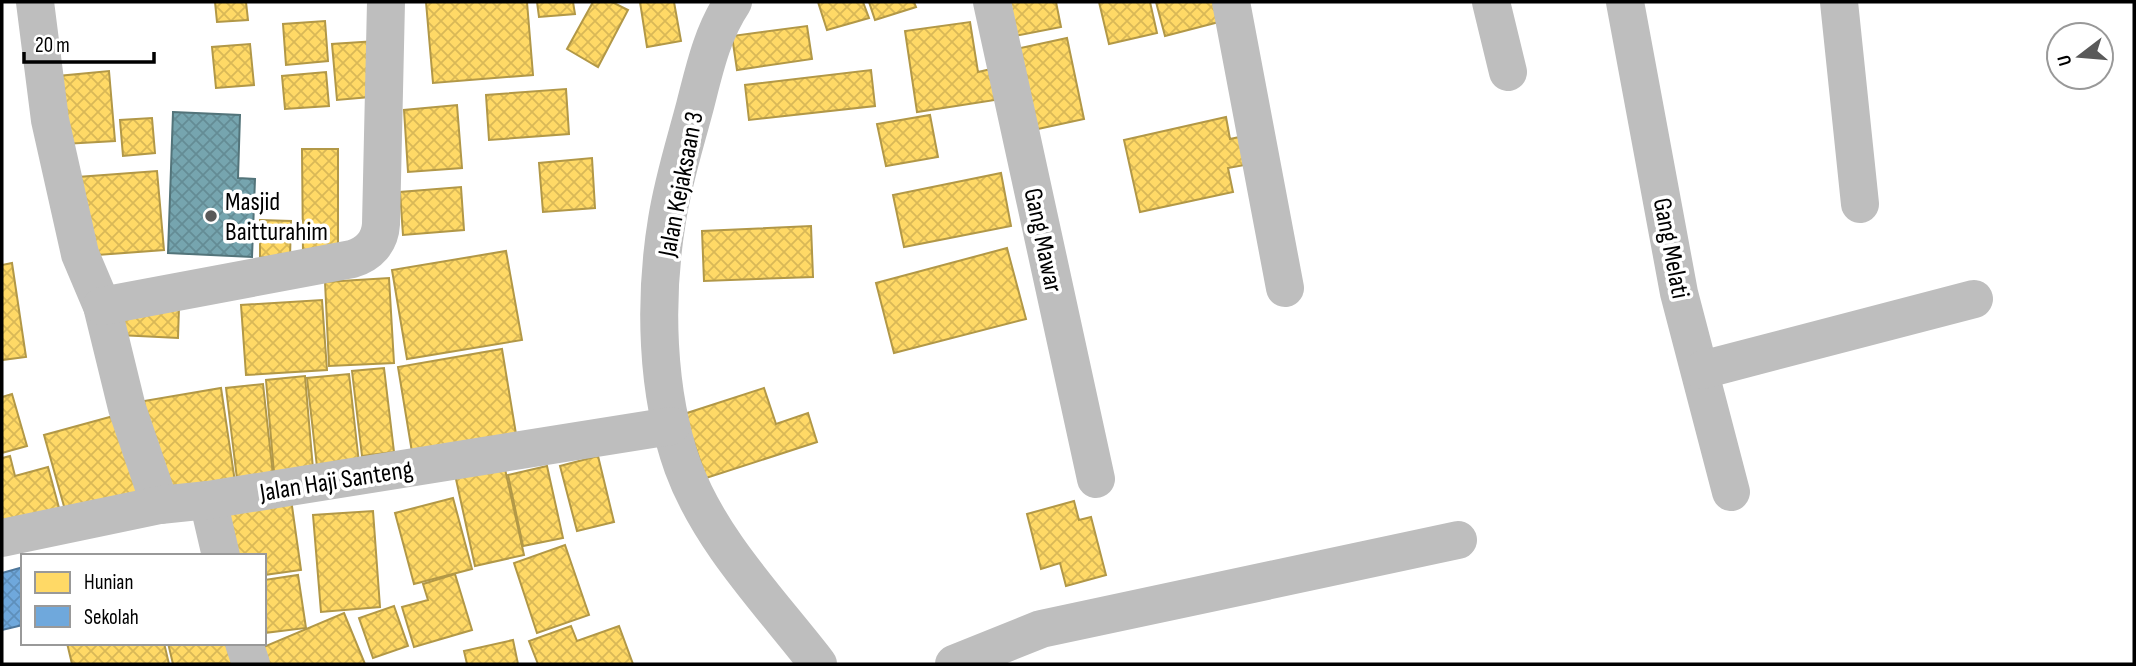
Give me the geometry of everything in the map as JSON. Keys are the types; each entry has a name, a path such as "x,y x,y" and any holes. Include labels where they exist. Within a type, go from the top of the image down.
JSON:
{"street":[{"path":"35,2 50,120 80,254 102,306 127,408 160,505"},
{"path":"102,306 352,259 376,243 382,224 386,2"},
{"name":"Jalan Kejaksaan 3","path":"733,2 722,18 708,58 666,221 660,338 671,426 684,469 704,511 728,548 818,664"},
{"name":"Gang Mawar","path":"992,2 1096,479"},
{"path":"1231,2 1285,288"},
{"path":"1491,2 1508,72"},
{"name":"Gang Melati","path":"1625,2 1679,293 1702,370 1731,492"},
{"path":"1839,2 1860,204"},
{"path":"1702,370 1974,299"},
{"name":"Jalan Haji Santeng","path":"2,538 160,505 208,500 671,426"},
{"path":"208,500 221,554"},
{"path":"954,664 1041,629 1458,540"},
{"path":"245,645 251,664"}],"building: Hunian":[{"path":"215,2 246,2 248,20 217,22"},
{"path":"426,2 527,2 533,75 433,83"},
{"path":"537,2 573,2 575,14 539,17"},
{"path":"593,2 612,2 628,10 598,67 567,49"},
{"path":"640,2 674,2 681,41 647,47"},
{"path":"818,2 863,2 869,18 827,30"},
{"path":"869,2 914,2 916,7 875,20"},
{"path":"998,2 1056,2 1061,27 1005,38"},
{"path":"1099,2 1150,2 1157,33 1109,44"},
{"path":"1156,2 1214,2 1219,22 1165,36"},
{"path":"325,21 328,61 286,65 283,24"},
{"path":"970,22 978,72 991,69 995,100 917,112 905,31"},
{"path":"807,26 812,59 737,70 732,36"},
{"path":"1067,38 1084,119 1024,132 1007,51"},
{"path":"376,41 381,96 337,100 332,44"},
{"path":"250,44 254,85 216,88 212,47"},
{"path":"871,70 875,106 749,120 745,85"},
{"path":"109,71 115,141 64,144 58,76"},
{"path":"326,72 329,106 285,109 282,76"},
{"path":"566,89 569,134 489,140 486,95"},
{"path":"457,105 462,168 408,172 404,110"},
{"path":"930,115 938,157 886,166 877,124"},
{"path":"1226,117 1230,139 1244,136 1250,164 1228,168 1233,192 1140,212 1124,140"},
{"path":"152,118 155,153 123,156 120,120"},
{"path":"302,149 338,149 338,254 303,254"},
{"path":"592,158 595,208 543,212 539,163"},
{"path":"157,171 164,250 84,256 78,177"},
{"path":"1001,173 1011,226 904,247 893,195"},
{"path":"461,187 464,230 403,235 400,192"},
{"path":"260,220 291,221 290,258 260,257"},
{"path":"811,226 813,277 704,281 702,231"},
{"path":"1007,248 1026,319 894,353 876,283"},
{"path":"506,251 522,340 407,359 392,270"},
{"path":"12,263 26,357 2,360 2,265"},
{"path":"389,278 394,363 329,366 325,282"},
{"path":"322,300 327,370 246,375 241,305"},
{"path":"120,305 179,307 178,338 119,335"},
{"path":"502,349 516,434 412,452 398,367"},
{"path":"384,368 394,452 362,456 352,371"},
{"path":"349,374 359,463 317,467 307,378"},
{"path":"305,376 313,469 274,473 266,380"},
{"path":"263,384 273,475 237,479 226,388"},
{"path":"221,388 235,482 159,495 144,401"},
{"path":"764,388 776,424 808,413 817,442 706,478 684,414"},
{"path":"12,394 27,446 2,453 2,397"},
{"path":"117,415 140,497 67,517 44,435"},
{"path":"10,456 15,476 48,467 62,519 6,533 2,516 2,458"},
{"path":"598,456 614,522 577,531 560,466"},
{"path":"503,460 524,555 475,566 454,470"},
{"path":"547,466 563,538 523,546 508,475"},
{"path":"453,498 472,569 414,584 395,513"},
{"path":"291,499 301,570 266,575 266,554 232,554 226,508"},
{"path":"1074,501 1079,520 1091,517 1106,575 1066,586 1060,563 1041,569 1027,514"},
{"path":"373,511 380,607 321,612 313,515"},
{"path":"565,545 589,615 537,633 514,563"},
{"path":"455,574 472,630 414,647 402,607 428,600 423,584"},
{"path":"298,575 306,628 266,633 266,580"},
{"path":"394,606 408,646 373,658 359,618"},
{"path":"344,613 365,664 260,664 254,651"},
{"path":"571,626 577,641 619,626 633,664 538,664 529,641"},
{"path":"513,640 518,664 467,664 464,651"},
{"path":"67,645 164,645 169,664 72,664"},
{"path":"168,645 228,645 232,663 173,664"}],"building: Sekolah":[{"path":"21,568 21,625 2,630 2,573"}],"building: Publik":[{"name":"Masjid Baitturahim","path":"173,112 240,115 238,178 255,179 252,257 168,253"}],"place":[{"name":"Masjid Baitturahim","path":"211,216"}]}
